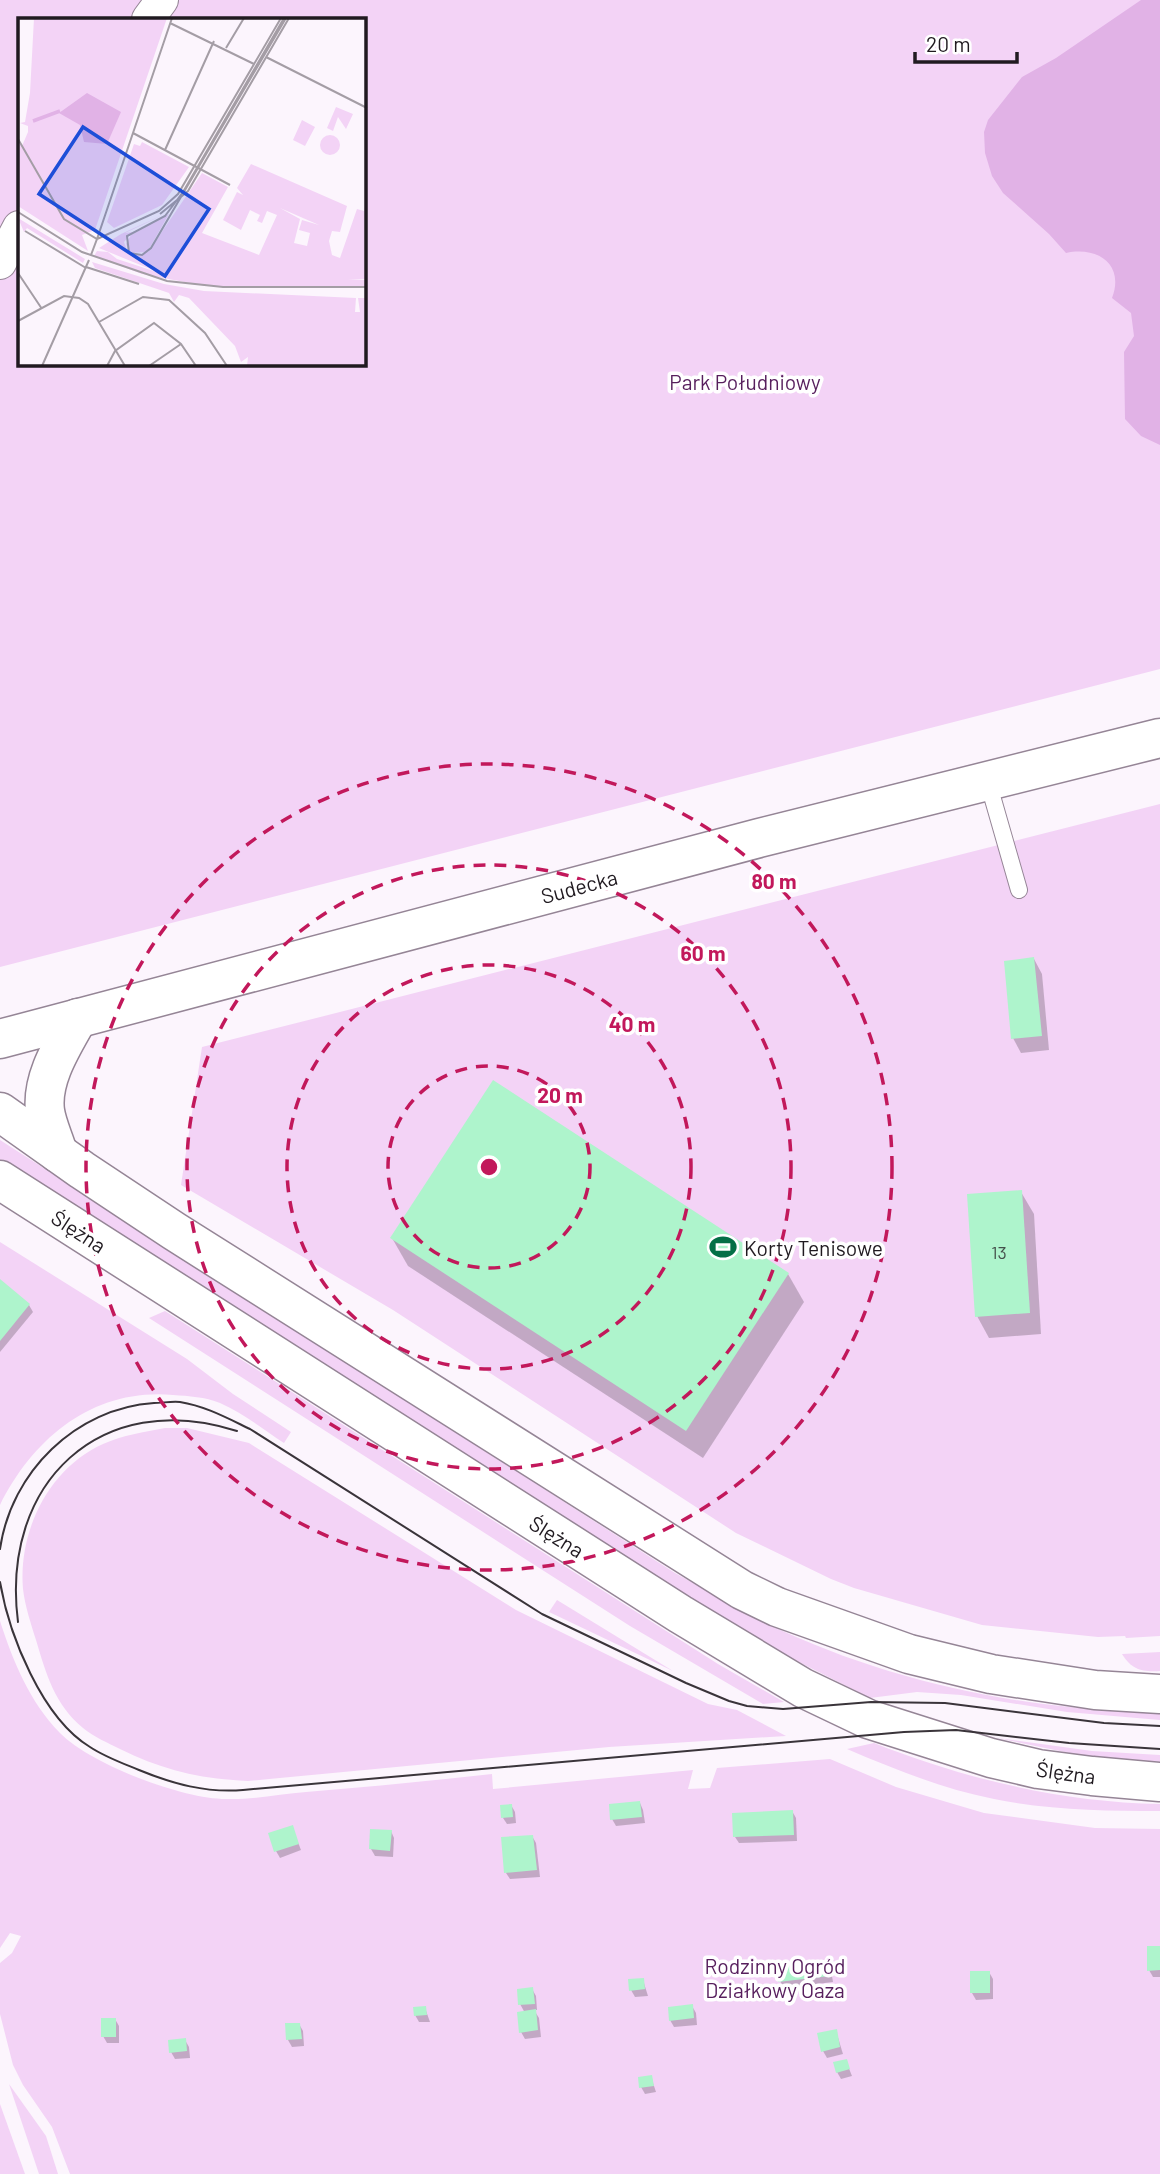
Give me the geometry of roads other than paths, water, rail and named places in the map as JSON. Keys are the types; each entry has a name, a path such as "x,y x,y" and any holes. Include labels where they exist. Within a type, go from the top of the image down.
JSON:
{"main road":[{"name":"Sudecka","path":"0,1038 759,838 1160,738"},
{"path":"58,1153 45,1110 46,1095 55,1058 78,1018"},
{"path":"0,1112 186,1239 742,1590 777,1607 909,1654 1004,1676 1095,1690 1160,1694"},
{"name":"Ślężna","path":"0,1180 680,1614 803,1688 880,1723 991,1758 1038,1769 1160,1782"}],"street":[{"path":"149,18 162,0"},
{"path":"0,263 18,229"}],"lane":[{"path":"988,782 1019,890"}],"tram line":[{"path":"0,1549 18,1494 33,1470 52,1449 74,1431 99,1417 125,1408 180,1402 207,1409 250,1429 542,1614 729,1701 747,1706 783,1709 871,1702 945,1703 1104,1723 1160,1726"},
{"path":"18,1622 17,1572 26,1527 44,1489 70,1458 103,1435 143,1423 188,1421 237,1431"},
{"path":"0,1582 11,1626 30,1674 57,1716 73,1734 96,1751 120,1762 164,1779 203,1789 243,1790 904,1732 956,1730 1069,1743 1160,1749"}],"place":[{"name":"Korty Tenisowe","path":"723,1247"}],"park label":[{"name":"Park Południowy","path":"745,381"},
{"name":"Rodzinny Ogród Działkowy Oaza","path":"775,1977"}]}
